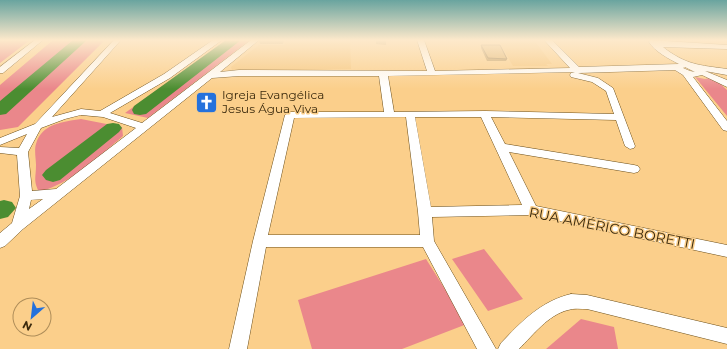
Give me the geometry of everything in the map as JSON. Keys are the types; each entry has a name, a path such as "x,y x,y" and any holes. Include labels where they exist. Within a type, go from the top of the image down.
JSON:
{"street":[{"path":"0,71 19,56"},
{"path":"18,225 26,196 22,152 26,142 37,127 103,56"},
{"path":"101,114 167,76 195,56"},
{"path":"0,242 18,225 234,56"},
{"path":"426,56 432,74"},
{"path":"564,56 578,70"},
{"path":"671,57 684,68 727,128"},
{"path":"671,57 684,68 698,74 701,72 727,72"},
{"path":"220,67 239,73"},
{"path":"209,76 239,73 432,74 684,68 727,72"},
{"path":"557,70 595,80 604,84 610,90 630,146"},
{"path":"701,72 717,78 727,84"},
{"path":"383,74 389,114"},
{"path":"64,99 81,112"},
{"path":"0,142 37,127 81,112 101,114 143,127"},
{"path":"410,114 425,212 427,241 487,349"},
{"path":"238,349 260,241 290,115 485,114 620,117"},
{"path":"485,114 531,210"},
{"path":"501,147 634,169"},
{"path":"0,150 22,152"},
{"path":"26,196 61,192"},
{"name":"RUA AMÉRICO BORETTI","path":"425,212 531,210 727,251"},
{"path":"260,241 427,241"},
{"path":"507,349 538,318 555,307 570,302 587,302 727,336"}],"shaded area":[{"path":"0,56 9,56 0,63"},
{"path":"34,56 89,56 18,127 0,130 0,85"},
{"path":"203,56 229,56 148,118 125,113"},
{"path":"245,56 351,56 351,69 239,71 232,70 231,67"},
{"path":"507,56 546,56 552,64 546,64 548,66 513,66"},
{"path":"695,77 705,79 713,77 727,90 727,116"},
{"path":"81,119 122,127 123,136 74,176 51,188 39,192 35,182 35,146 39,137 48,128 54,125"},
{"path":"484,249 523,299 488,311 452,259"},
{"path":"426,259 467,324 402,349 312,349 298,300"},
{"path":"581,319 614,327 618,349 546,349"}],"building":[{"path":"487,56 506,56 507,59 488,58"}],"waterway":[{"path":"0,110 62,56"},
{"path":"140,110 213,56"},
{"path":"53,175 113,128"},
{"path":"0,211 4,208"}],"place":[{"name":"Igreja Evangélica Jesus Água Viva","path":"206,102"}]}
